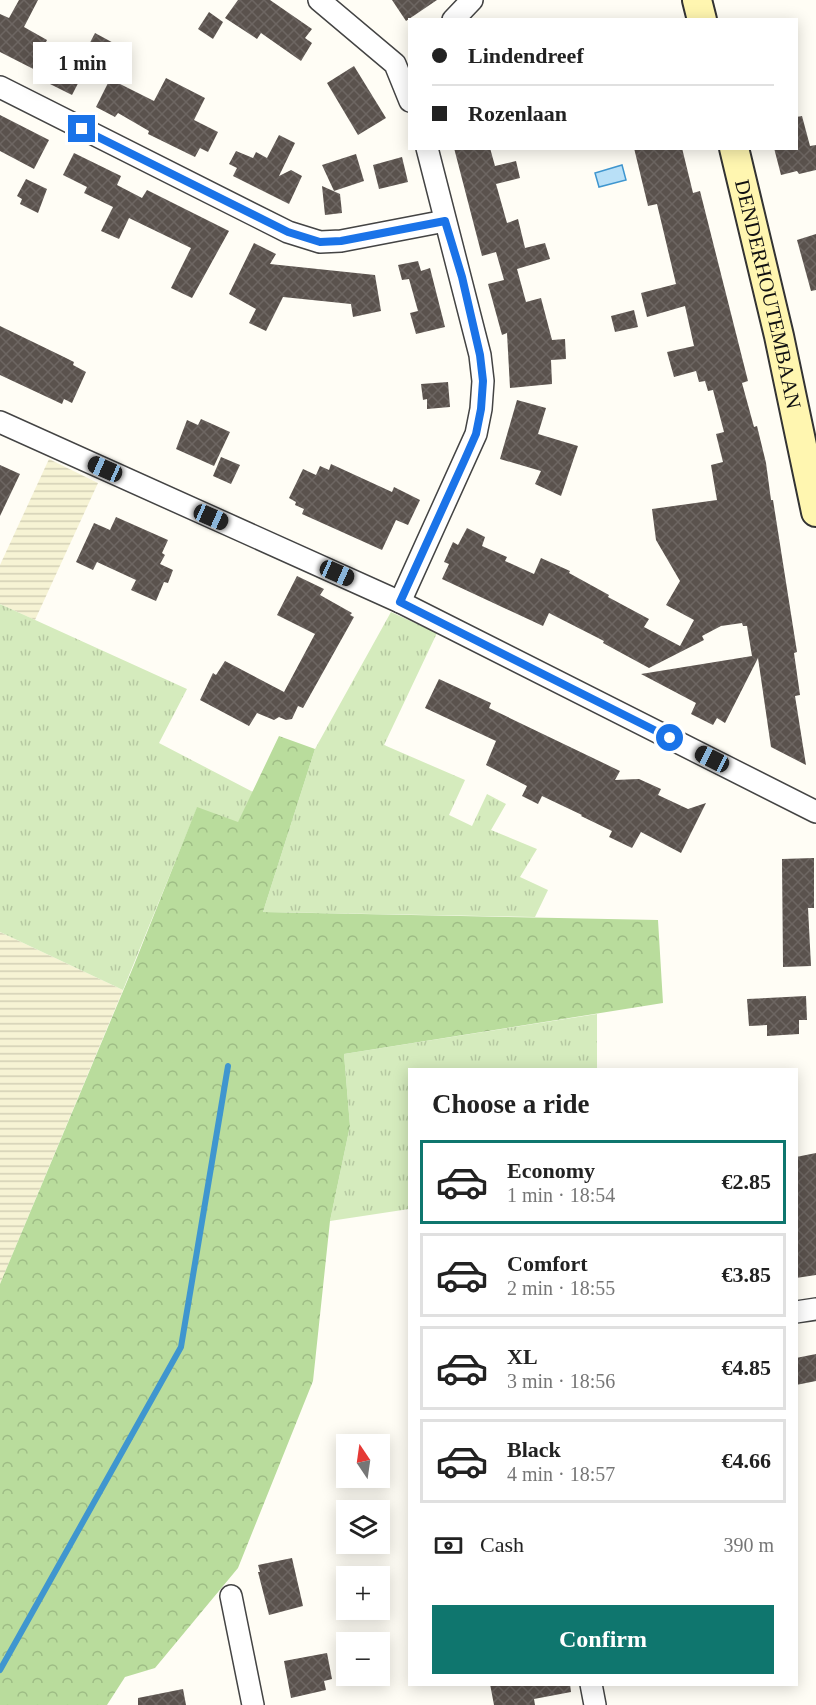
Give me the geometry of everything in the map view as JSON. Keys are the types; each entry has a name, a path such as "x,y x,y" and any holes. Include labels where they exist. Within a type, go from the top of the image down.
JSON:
{"street":[{"path":"319,0 402,59 408,90"},
{"path":"455,18 472,0"},
{"path":"697,0 702,18"},
{"path":"0,87 288,232 320,242 341,241 445,221"},
{"path":"400,602 476,434 483,381 480,355 462,277 427,150"},
{"name":"DENDERHOUTEMBAAN","path":"734,150 779,336 816,512"},
{"path":"0,422 400,602 816,812"},
{"path":"798,1312 816,1309"},
{"path":"231,1596 253,1705"},
{"path":"591,1686 595,1705"}],"shaded area":[{"path":"49,459 98,483 35,620 0,604 0,565"},
{"path":"0,932 123,990 0,1284"}],"green space":[{"path":"0,604 187,689 159,743 253,792 238,823 197,808 123,990 0,932"},
{"path":"391,612 437,633 384,745 465,780 449,815 472,826 487,794 506,804 491,830 537,849 520,877 548,890 535,917 263,912 315,749"},
{"path":"279,736 315,749 263,912 658,920 663,1003 344,1054 350,1126 330,1221 313,1381 238,1568 155,1668 125,1677 107,1705 0,1705 0,1284 134,965 197,807 238,822"},
{"path":"597,1014 597,1068 408,1068 408,1209 330,1221 350,1126 344,1054"}],"water":[{"path":"622,165 626,180 599,187 595,173"}],"building":[{"path":"19,0 38,0 24,27 47,40 45,44 87,66 72,95 50,84 53,79 0,52 0,14 9,18"},
{"path":"238,0 270,0 312,29 305,38 312,43 301,61 261,33 257,39 225,18"},
{"path":"392,0 437,0 408,18 406,21"},
{"path":"209,12 223,22 213,39 198,29"},
{"path":"95,33 119,46 106,73 81,60"},
{"path":"354,66 386,118 358,135 327,83"},
{"path":"166,78 205,98 194,120 218,132 208,152 200,148 195,157 148,134 149,131 118,113 115,117 96,107 110,79 154,101"},
{"path":"0,115 49,140 34,169 0,151"},
{"path":"802,116 810,146 816,145 816,170 781,175 775,150 798,150 798,117"},
{"path":"279,135 295,143 279,176 291,170 302,176 289,204 233,176 237,168 229,164 236,151 253,158 256,152 267,158"},
{"path":"455,150 491,150 495,166 516,161 520,178 496,184 507,223 518,219 525,248 545,243 550,259 517,269 526,302 541,298 552,340 565,339 566,359 551,360 552,384 510,388 507,333 502,335 488,284 504,280 496,252 482,256"},
{"path":"634,150 682,150 693,193 700,191 748,381 742,383 754,427 757,426 766,463 797,652 794,653 800,695 795,696 806,765 771,747 758,658 725,723 717,718 713,725 691,714 696,703 641,674 752,656 747,626 743,626 742,623 721,626 702,636 704,640 649,668 603,643 604,641 549,613 543,626 442,579 449,564 444,562 453,542 458,545 467,528 485,537 482,546 507,557 505,561 534,574 541,558 570,571 569,573 609,595 608,597 649,619 644,627 680,646 694,620 666,605 680,581 656,540 652,509 717,500 711,465 723,462 716,434 724,432 713,390 708,391 705,381 699,382 696,371 674,377 667,352 694,346 685,306 647,317 641,293 676,284 657,204 648,206"},
{"path":"74,153 121,176 117,185 142,198 147,190 229,231 192,298 171,288 191,248 129,218 119,239 101,231 113,207 84,193 87,187 63,175"},
{"path":"356,154 364,181 334,191 322,165"},
{"path":"402,157 408,182 379,189 373,165"},
{"path":"26,179 47,189 38,213 20,204 22,199 17,196"},
{"path":"322,186 340,194 342,213 325,215"},
{"path":"816,234 816,290 811,291 797,240"},
{"path":"254,243 276,254 270,264 375,275 381,311 353,317 351,304 283,297 266,331 249,323 256,309 229,294"},
{"path":"418,261 421,271 430,268 445,327 416,334 410,313 418,311 409,279 402,280 398,265"},
{"path":"634,310 638,327 615,332 611,316"},
{"path":"0,326 74,362 73,365 86,372 72,403 64,399 62,404 0,375"},
{"path":"448,382 450,407 427,409 427,399 423,400 421,384"},
{"path":"517,400 546,408 538,434 578,446 561,496 535,484 541,471 500,459"},
{"path":"201,419 230,432 214,466 176,449 187,420 198,425"},
{"path":"221,457 240,465 231,484 213,476"},
{"path":"331,464 392,492 394,487 420,500 408,525 396,520 382,550 302,514 304,509 295,505 296,502 289,498 303,469 316,475 320,466 329,470"},
{"path":"0,465 20,474 0,516"},
{"path":"116,517 168,540 162,553 165,555 160,564 173,570 168,583 164,582 156,601 131,590 136,580 97,562 93,570 76,562 94,523 110,530"},
{"path":"297,576 324,589 320,595 352,613 350,615 354,617 303,708 298,706 292,719 286,720 279,717 274,720 257,713 249,726 200,700 213,673 216,675 225,661 284,692 315,634 277,615"},
{"path":"439,679 491,703 489,708 620,771 615,780 639,779 661,789 658,795 688,809 706,803 681,853 641,832 632,848 609,837 612,831 542,796 538,804 522,796 527,786 486,765 496,741 425,708"},
{"path":"814,858 814,908 808,908 811,966 783,967 782,859"},
{"path":"806,996 807,1020 799,1020 799,1034 767,1036 767,1025 749,1026 747,999"},
{"path":"816,1153 816,1275 798,1278 798,1157"},
{"path":"816,1354 816,1381 798,1385 798,1358"},
{"path":"292,1558 303,1606 269,1615 258,1565"},
{"path":"327,1653 332,1679 324,1681 326,1690 291,1698 284,1661"},
{"path":"490,1686 570,1686 571,1692 534,1699 535,1705 494,1705"},
{"path":"183,1689 186,1705 138,1705 138,1698"}],"waterway":[{"path":"0,1670 181,1347 228,1066"}],"route":[{"path":"82,129 288,232 320,242 341,241 445,221 462,277 480,355 483,381 481,409 476,434 400,602 670,738"}]}
